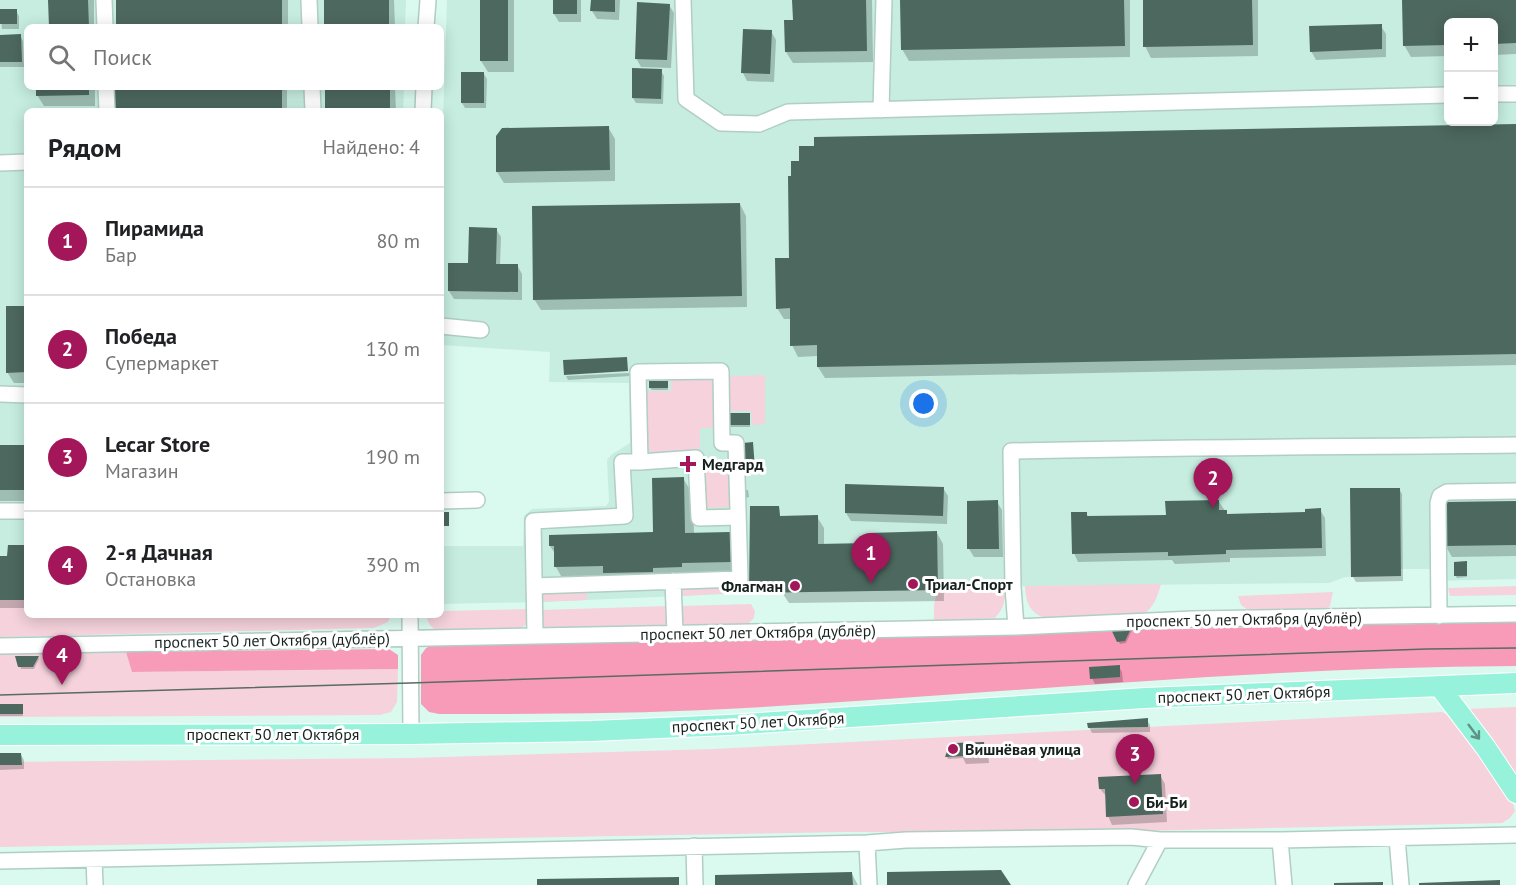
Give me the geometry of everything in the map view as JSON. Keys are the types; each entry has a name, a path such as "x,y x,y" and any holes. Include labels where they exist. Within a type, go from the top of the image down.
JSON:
{"main road":[{"name":"проспект 50 лет Октября","path":"0,735 592,731 728,725 1145,698 1516,683"},
{"path":"1439,686 1486,748 1516,793"}],"street":[{"path":"104,0 105,24"},
{"path":"309,0 310,24"},
{"path":"426,24 428,0"},
{"path":"683,0 686,99 721,123 759,124 788,112 1444,95"},
{"path":"881,110 884,0"},
{"path":"106,90 107,108"},
{"path":"312,90 313,108"},
{"path":"423,108 424,90"},
{"path":"1498,94 1516,94"},
{"path":"0,164 24,162"},
{"path":"444,326 481,330"},
{"path":"534,586 740,579 736,442 722,443 721,371 638,372 640,462"},
{"path":"0,394 24,395"},
{"path":"1016,627 1013,587 1011,451 1148,447 1516,445"},
{"path":"535,635 532,521 625,516 622,462 696,458 699,518 738,517"},
{"path":"1439,616 1438,502 1440,496 1447,492 1516,491"},
{"path":"444,501 477,500"},
{"path":"0,511 24,511"},
{"path":"673,581 675,633"},
{"name":"проспект 50 лет Октября (дублёр)","path":"0,646 1016,627 1193,619 1516,615"},
{"path":"410,618 411,734"},
{"path":"0,861 867,843 906,840 1131,837 1160,840 1280,840 1516,835"},
{"path":"1397,838 1401,885"},
{"path":"1136,885 1160,840"},
{"path":"1280,840 1284,885"},
{"path":"867,843 869,885"},
{"path":"694,846 695,885"},
{"path":"94,859 95,885"}],"shaded area":[{"path":"0,0 406,0 405,24 24,24 24,90 404,90 403,108 24,108 24,600 0,600"},
{"path":"447,0 1516,0 1516,579 1433,581 1433,569 1401,569 1401,576 1345,577 1329,583 1033,586 444,604 444,546 523,546 524,516 532,509 606,506 609,502 607,460 630,443 629,383 549,382 550,352 444,345 443,108"},
{"path":"709,375 717,382 716,428 700,428 698,451 653,455 646,445 646,391 671,391 671,376"},
{"path":"765,375 765,424 752,425 751,411 728,411 726,379 732,376"},
{"path":"706,464 726,464 731,469 732,502 728,507 707,508 702,486"},
{"path":"734,584 734,593 682,596 682,588"},
{"path":"1161,584 1154,602 1142,616 1044,618 1029,606 1025,586"},
{"path":"1516,586 1516,595 1450,596 1448,588"},
{"path":"1006,587 1003,604 995,618 934,621 934,604 938,590"},
{"path":"542,590 587,590 587,600 540,602"},
{"path":"1333,592 1330,606 1326,610 1251,612 1241,605 1238,596"},
{"path":"0,600 24,600 24,618 390,618 388,622 374,628 0,637"},
{"path":"751,604 755,611 754,618 747,625 688,626 681,622 681,606"},
{"path":"669,606 667,625 663,627 544,629 540,610"},
{"path":"528,609 528,623 520,629 437,631 429,624 427,618 444,618 444,611"},
{"path":"1516,622 1516,666 1219,676 690,711 439,714 429,712 421,704 421,655 426,648 435,644"},
{"path":"389,649 398,655 398,669 132,672 126,652"},
{"path":"126,652 132,672 398,669 397,702 391,712 380,715 0,717 0,654"},
{"path":"1516,707 1516,777 1468,709"},
{"path":"1442,712 1456,720 1513,804 1515,811 1502,823 1091,832 844,832 0,847 0,762 411,758 713,749"}],"building":[{"path":"48,0 88,0 89,24 49,24"},
{"path":"116,0 282,0 282,24 116,24"},
{"path":"324,0 389,0 389,24 324,24"},
{"path":"480,0 508,0 508,61 480,61"},
{"path":"553,0 577,0 577,14 553,14"},
{"path":"591,0 615,0 615,12 590,11"},
{"path":"792,0 866,0 867,51 785,52 784,20 793,20"},
{"path":"900,0 1124,0 1125,46 901,50"},
{"path":"1143,0 1252,0 1253,45 1143,47"},
{"path":"1402,0 1516,0 1516,43 1498,44 1498,18 1444,18 1444,45 1403,46"},
{"path":"637,2 670,4 667,60 635,59"},
{"path":"0,9 17,9 17,24 0,24"},
{"path":"1382,24 1382,49 1310,52 1309,26"},
{"path":"743,29 772,30 770,74 741,73"},
{"path":"21,34 22,62 0,62 0,35"},
{"path":"632,68 662,69 661,99 632,98"},
{"path":"461,72 484,72 484,103 461,103"},
{"path":"36,90 89,90 89,95 36,96"},
{"path":"115,90 282,90 282,108 115,108"},
{"path":"325,90 390,90 390,108 325,108"},
{"path":"1516,124 1516,354 817,367 817,345 790,346 790,308 776,309 775,258 789,258 788,176 791,176 791,161 799,161 799,146 814,146 814,137"},
{"path":"609,126 610,170 496,172 496,136 502,128"},
{"path":"740,203 742,296 533,300 532,206"},
{"path":"469,227 497,228 496,264 518,264 518,292 448,291 448,263 468,263"},
{"path":"6,306 24,306 24,372 6,373"},
{"path":"627,357 628,371 564,375 563,360"},
{"path":"649,381 668,381 668,388 649,388"},
{"path":"729,413 750,413 750,425 729,425"},
{"path":"753,442 755,469 744,469 743,443"},
{"path":"0,445 24,445 24,490 0,490"},
{"path":"684,477 685,533 730,532 731,562 682,563 682,567 653,568 653,572 603,573 603,566 554,567 554,546 549,546 549,535 653,532 652,478"},
{"path":"845,484 944,487 943,516 845,513"},
{"path":"1350,488 1400,488 1401,576 1351,577"},
{"path":"998,500 999,549 967,549 967,501"},
{"path":"1219,500 1219,510 1227,510 1227,514 1305,512 1305,509 1321,508 1322,548 1226,550 1226,554 1168,556 1168,552 1072,554 1071,512 1087,512 1087,516 1166,515 1165,501"},
{"path":"1516,501 1516,545 1444,546 1443,502"},
{"path":"750,506 779,506 780,516 818,515 818,544 869,543 869,533 937,531 938,590 749,593"},
{"path":"444,512 449,512 449,526 444,526"},
{"path":"8,545 24,545 24,600 0,600 0,556 7,556"},
{"path":"1467,561 1467,576 1454,576 1454,562"},
{"path":"1133,624 1125,641 1117,642 1110,627"},
{"path":"15,656 39,656 33,667 18,667"},
{"path":"1120,665 1120,677 1090,679 1089,667"},
{"path":"0,704 23,704 23,714 0,714"},
{"path":"1148,718 1148,727 1088,728 1087,723"},
{"path":"984,742 985,755 945,757 949,746 954,743"},
{"path":"0,753 21,753 22,765 0,765"},
{"name":"Би-Би","path":"1161,774 1163,814 1106,817 1105,789 1099,789 1098,777"},
{"path":"1001,870 1011,885 887,885 887,872"},
{"path":"852,872 853,885 715,885 715,875"},
{"path":"679,877 679,885 537,885 537,879"},
{"path":"1500,880 1500,885 1419,885 1419,883"},
{"path":"1383,882 1383,885 1334,885 1334,883"}],"tram line":[{"path":"0,695 1516,648"}],"place":[{"name":"Медгард","path":"688,464"},
{"name":"Победа","path":"1213,508"},
{"name":"Пирамида","path":"871,583"},
{"name":"Триал-Спорт","path":"913,584"},
{"name":"Флагман","path":"795,586"},
{"name":"2-я Дачная","path":"62,685"},
{"name":"Вишнёвая улица","path":"953,749"},
{"name":"Lecar Store","path":"1135,784"},
{"name":"Би-Би","path":"1134,802"}]}
